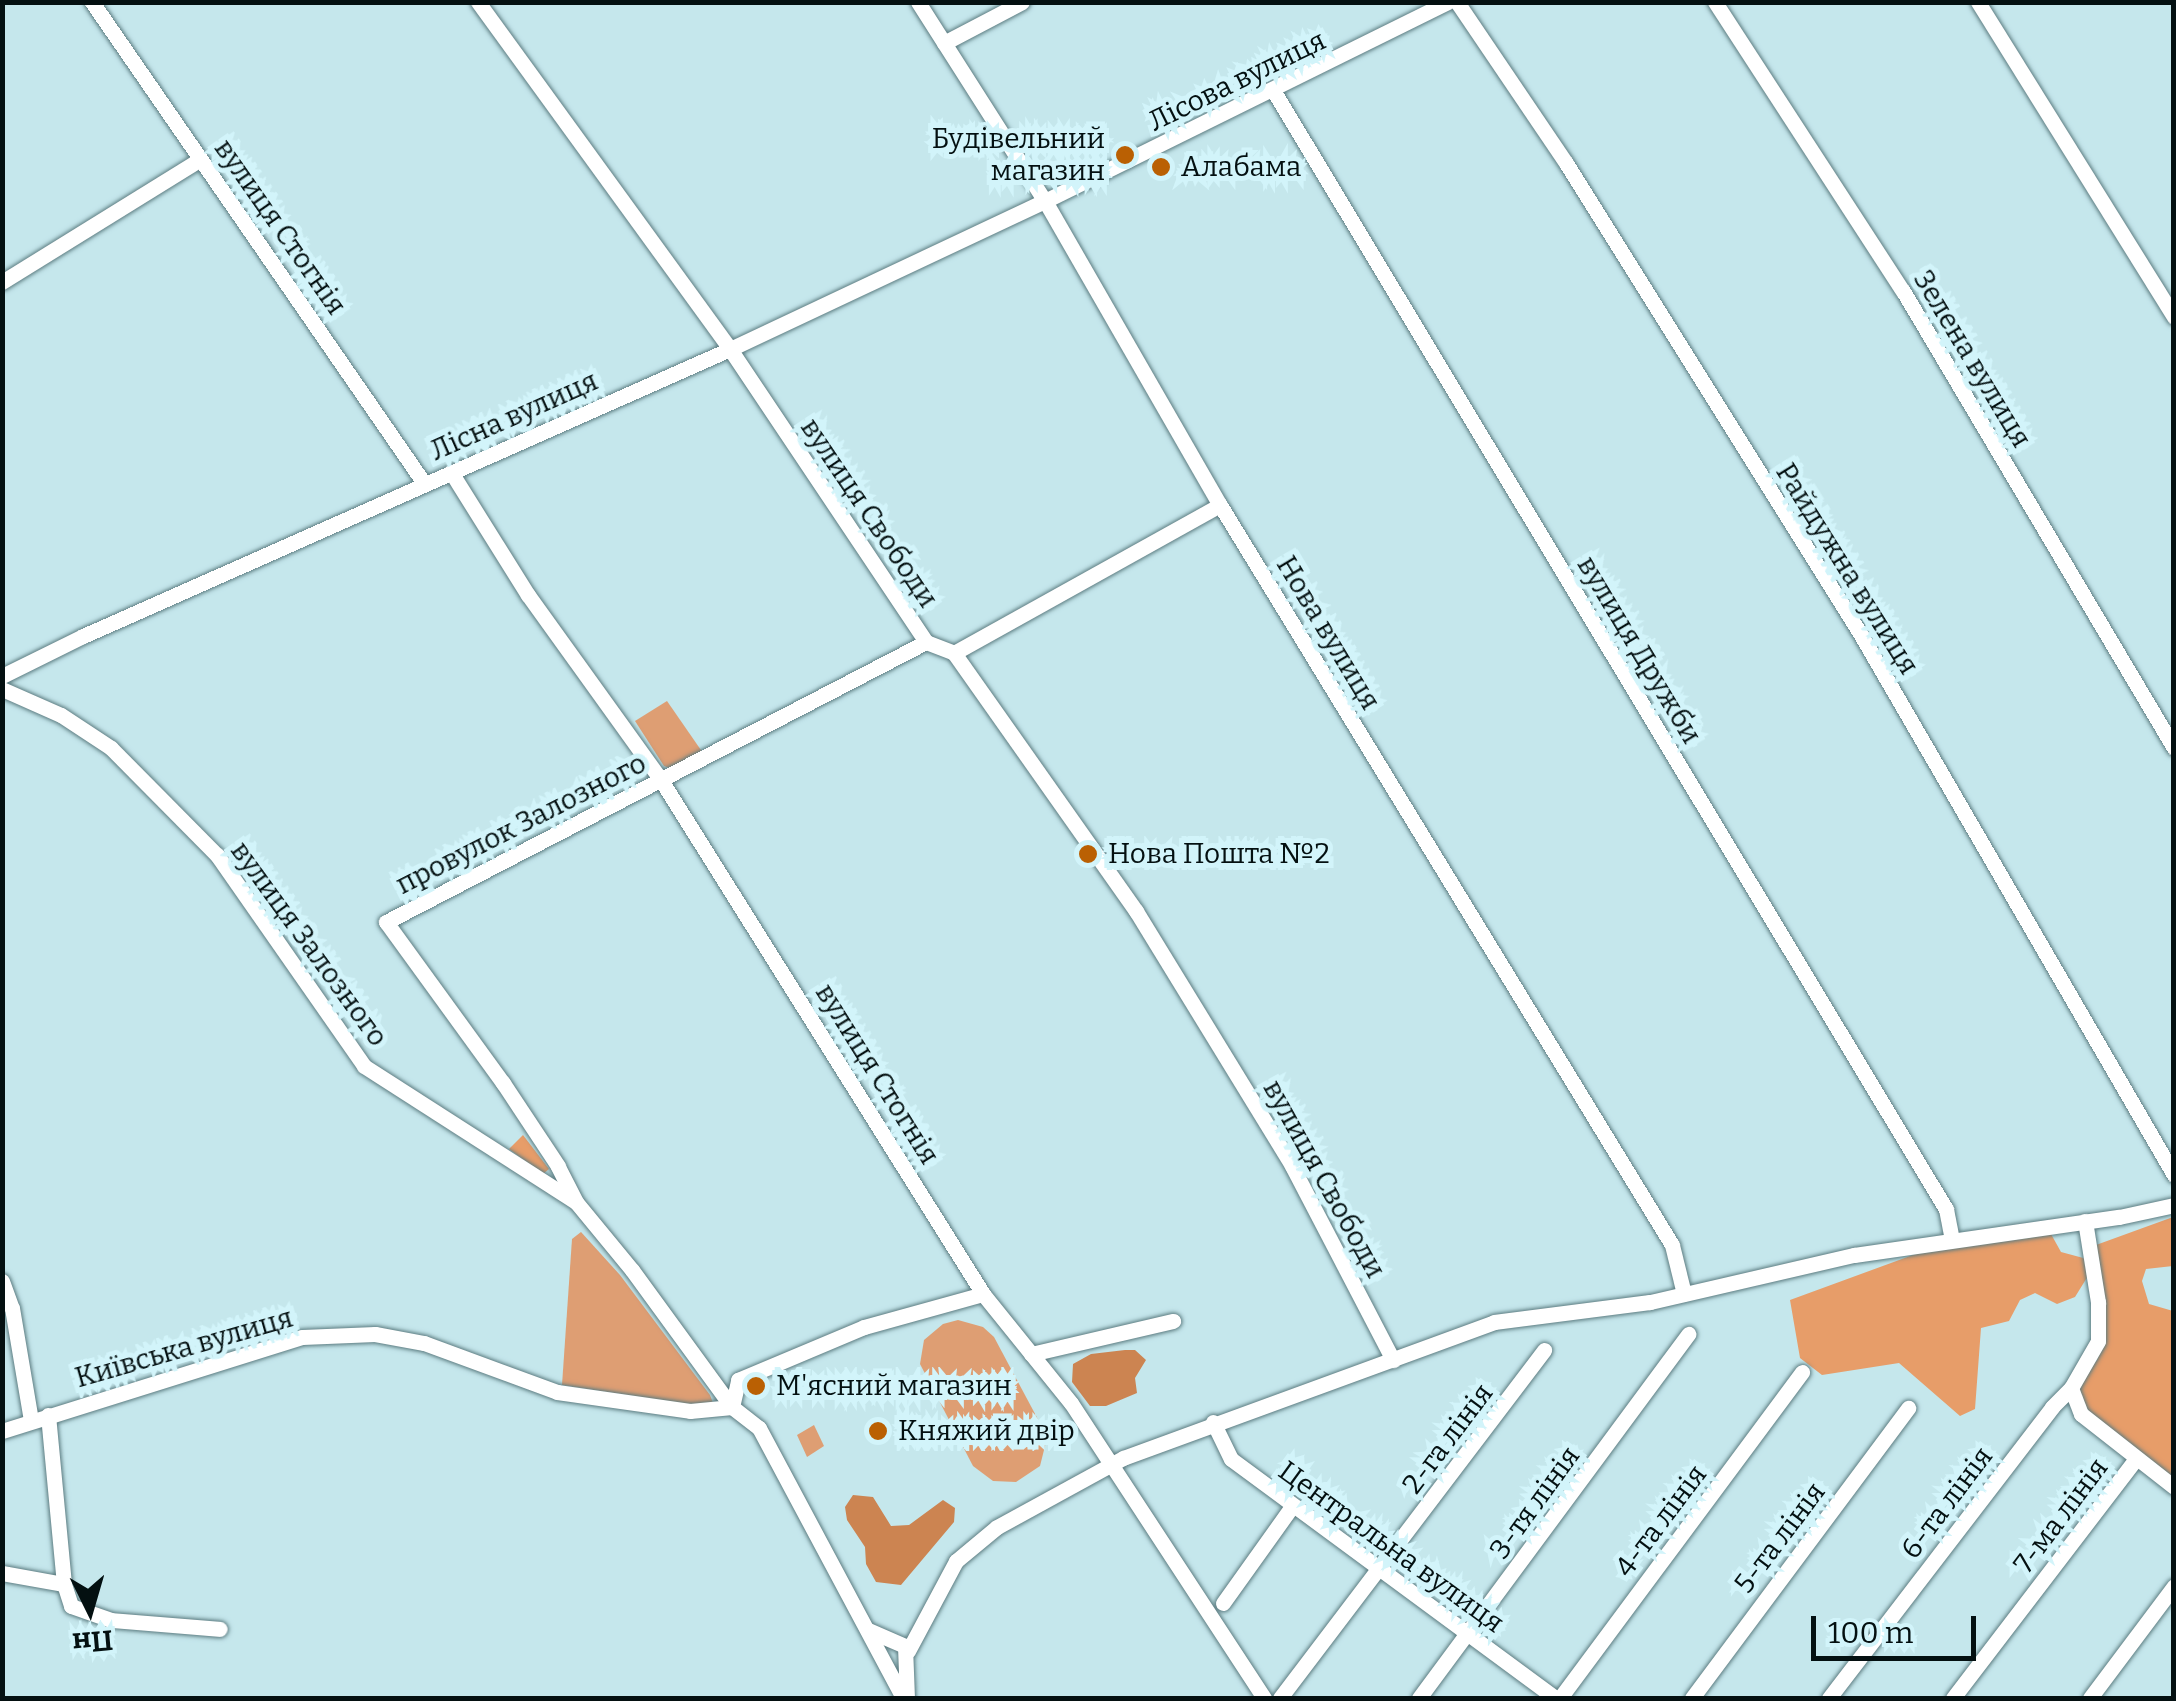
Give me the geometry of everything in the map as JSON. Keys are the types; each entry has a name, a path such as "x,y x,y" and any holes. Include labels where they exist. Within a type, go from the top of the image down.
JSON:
{"street":[{"name":"вулиця Стогнія","path":"92,2 424,484"},
{"name":"вулиця Свободи","path":"478,2 730,349 926,642 954,653 1136,911 1292,1166 1393,1360"},
{"name":"Нова вулиця","path":"918,2 1046,201 1220,505 1672,1245 1684,1294"},
{"path":"944,43 1022,2"},
{"name":"Лісова вулиця","path":"1046,201 1448,2"},
{"name":"Райдужна вулиця","path":"1458,2 1566,164 1861,635 2174,1174"},
{"name":"Зелена вулиця","path":"1715,2 1903,291 2174,748"},
{"path":"1978,2 2174,317"},
{"name":"вулиця Дружби","path":"1273,90 1946,1209 1952,1239"},
{"path":"2,282 200,159"},
{"name":"Лісна вулиця","path":"2,676 730,349 1046,201"},
{"name":"вулиця Стогнія","path":"451,472 528,595 660,780 983,1294 1071,1404 1264,1698"},
{"path":"954,653 1220,505"},
{"name":"провулок Залозного","path":"576,1202 558,1166 514,1100 386,922 926,642"},
{"name":"вулиця Залозного","path":"2,689 61,716 111,748 217,855 364,1066 576,1202 632,1270 732,1407 759,1428 868,1630 887,1650"},
{"path":"905,1698 907,1656 918,1628 956,1562 997,1527 1110,1465 1213,1422 1494,1322 1684,1294 1854,1255 2174,1204"},
{"name":"6-та лінія","path":"1829,1698 2052,1407 2071,1388 2098,1342 2100,1327 2085,1221"},
{"path":"2,1281 12,1308 31,1420"},
{"path":"732,1407 738,1380 864,1327 983,1294"},
{"path":"1030,1354 1173,1321"},
{"name":"Київська вулиця","path":"2,1431 302,1337 375,1334 424,1342 557,1392 690,1411 732,1407"},
{"name":"3-тя лінія","path":"1419,1698 1688,1334"},
{"name":"2-га лінія","path":"1280,1698 1381,1570 1544,1350"},
{"name":"4-та лінія","path":"1558,1698 1802,1372"},
{"path":"2071,1388 2082,1414 2174,1487"},
{"name":"5-та лінія","path":"1692,1698 1908,1408"},
{"path":"48,1415 64,1584 70,1606 111,1620 220,1629"},
{"name":"Центральна вулиця","path":"1213,1422 1231,1459 1558,1698"},
{"name":"7-ма лінія","path":"1953,1698 2136,1459"},
{"path":"1223,1603 1293,1505"},
{"path":"2,1574 64,1584"},
{"path":"2090,1698 2174,1586"},
{"path":"887,1650 918,1628"},
{"path":"887,1650 907,1656"},
{"path":"887,1650 892,1668 907,1656"},
{"path":"887,1650 905,1698"}],"shaded area":[{"path":"667,701 703,753 672,769 664,766 635,721"},
{"path":"523,1135 549,1169 543,1174 509,1149"},
{"path":"2173,1217 2173,1266 2146,1269 2142,1281 2149,1304 2173,1311 2173,1479 2084,1410 2075,1387 2097,1360 2106,1331 2096,1245"},
{"path":"581,1232 620,1275 710,1395 713,1403 708,1408 562,1385 572,1239"},
{"path":"2051,1234 2061,1252 2087,1259 2088,1276 2075,1297 2057,1304 2035,1293 2020,1300 2009,1321 1981,1328 1975,1409 1960,1416 1899,1363 1822,1375 1800,1358 1790,1300 1921,1252"},
{"path":"958,1320 983,1327 994,1337 1041,1425 1046,1442 1040,1466 1016,1482 993,1481 973,1466 920,1364 924,1340 943,1324"},
{"path":"1135,1350 1146,1360 1135,1378 1137,1393 1106,1406 1090,1406 1072,1382 1073,1364 1091,1354"},
{"path":"814,1425 824,1446 807,1457 797,1435"},
{"path":"853,1495 873,1497 891,1526 909,1525 943,1500 955,1508 954,1522 901,1585 876,1582 866,1564 865,1547 847,1520 845,1507"}],"place":[{"name":"Будівельний магазин","path":"1125,155"},
{"name":"Алабама","path":"1161,167"},
{"name":"Нова Пошта №2","path":"1088,854"},
{"name":"М'ясний магазин","path":"756,1386"},
{"name":"Княжий двір","path":"878,1431"}]}
